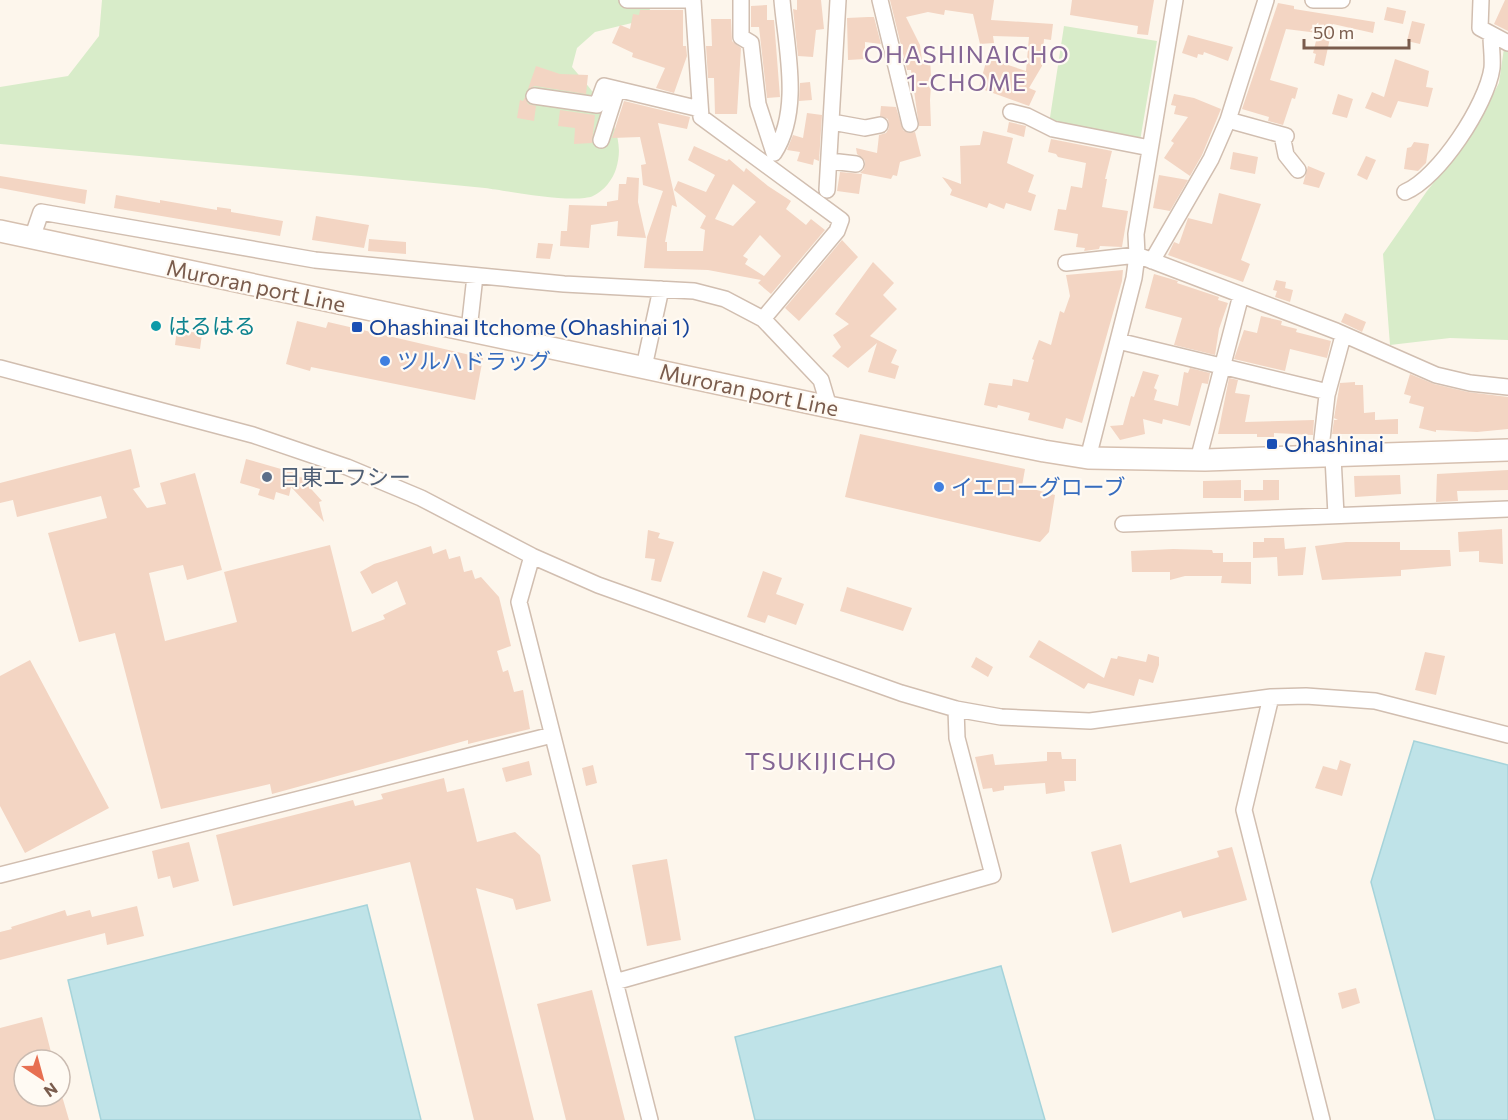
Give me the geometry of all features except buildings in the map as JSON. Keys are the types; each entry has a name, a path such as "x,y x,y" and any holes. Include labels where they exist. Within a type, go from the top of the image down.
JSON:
{"main road":[{"name":"Muroran port Line","path":"0,231 829,407 1088,458 1198,460 1508,450"}],"street":[{"path":"627,0 693,0 701,117 840,220 837,231 763,319"},
{"path":"741,0 741,37 751,43 758,104 774,153 781,142 790,94 782,0"},
{"path":"827,190 838,0"},
{"path":"880,0 910,124"},
{"path":"1088,458 1134,278 1137,255 1136,234 1175,0"},
{"path":"1152,261 1211,159 1228,120 1266,0"},
{"path":"1313,0 1342,0"},
{"path":"1481,0 1480,28 1508,43"},
{"path":"1405,192 1418,186 1439,165 1458,140 1477,108 1492,69 1491,35"},
{"path":"534,96 597,105 604,86 700,109"},
{"path":"601,140 617,90"},
{"path":"1011,112 1027,116 1053,129 1150,147"},
{"path":"1228,120 1284,135 1286,155 1298,170"},
{"path":"832,122 865,128 880,125"},
{"path":"830,161 856,164"},
{"path":"32,238 42,212 315,261 475,276 694,291 725,299 763,319 821,380 829,407"},
{"path":"1066,263 1137,255 1436,375 1470,383 1508,387"},
{"path":"469,330 475,276"},
{"path":"644,368 661,290"},
{"path":"1198,460 1241,295"},
{"path":"1336,515 1326,457 1328,392 1343,336"},
{"path":"1118,341 1328,392"},
{"path":"0,368 254,435 347,466 421,498 532,556 598,585 901,693 956,709 1001,717 1090,721 1270,697 1306,696 1375,701 1508,735"},
{"path":"1123,524 1508,509"},
{"path":"532,556 519,602 650,1120"},
{"path":"1270,697 1244,810 1322,1120"},
{"path":"615,982 993,875 957,738 956,709"},
{"path":"0,875 552,735"}],"green space":[{"path":"102,0 658,0 640,21 595,32 577,48 572,67 608,113 618,140 619,154 615,173 604,188 593,196 571,199 424,182 0,144 0,87 68,76 99,36"},
{"path":"1064,26 1157,41 1140,141 1049,124"},
{"path":"1504,48 1508,50 1508,340 1450,338 1390,345 1383,254 1427,191 1470,137 1499,83"}],"water":[{"path":"1414,741 1508,765 1508,1120 1435,1120 1371,882"},
{"path":"367,905 421,1120 101,1120 68,980"},
{"path":"1001,966 1045,1120 755,1120 735,1037"}],"place":[{"name":"はるはる","path":"156,326"},
{"name":"Ohashinai Itchome (Ohashinai 1)","path":"357,327"},
{"name":"ツルハドラッグ","path":"385,361"},
{"name":"Ohashinai","path":"1272,444"},
{"name":"日東エフシー","path":"267,477"},
{"name":"イエローグローブ","path":"939,487"}],"district":[{"name":"OHASHINAICHO 1-CHOME","path":"967,69"},
{"name":"TSUKIJICHO","path":"821,762"}]}
